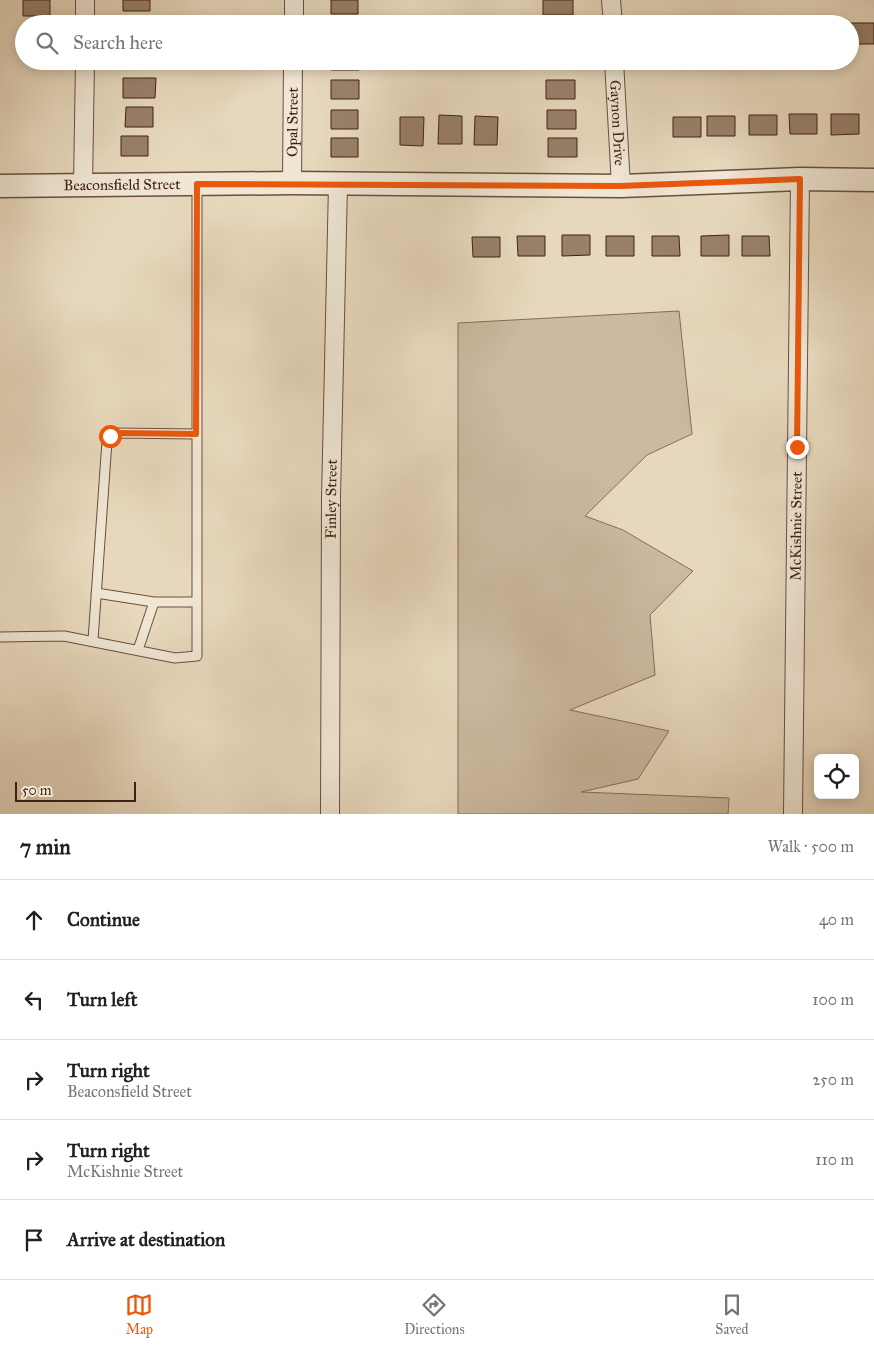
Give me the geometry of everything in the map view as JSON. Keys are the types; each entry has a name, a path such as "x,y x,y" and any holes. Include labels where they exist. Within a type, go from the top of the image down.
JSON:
{"street":[{"path":"85,15 86,0"},
{"path":"294,0 294,15"},
{"path":"611,0 612,15"},
{"path":"83,185 85,70"},
{"name":"Opal Street","path":"292,183 293,70"},
{"name":"Gaynon Drive","path":"614,70 620,186"},
{"name":"Beaconsfield Street","path":"0,186 292,183 620,186 800,179 874,180"},
{"name":"McKishnie Street","path":"793,814 800,179"},
{"name":"Finley Street","path":"330,814 331,498 338,184"}],"lane":[{"path":"0,637 64,636 93,640 176,658 197,656 197,184"},
{"path":"93,640 107,441 116,433 196,434"},
{"path":"96,593 154,602 197,602"},
{"path":"138,650 154,602"}],"shaded area":[{"path":"679,311 692,434 647,455 585,516 623,530 693,571 650,615 655,675 570,710 669,731 638,779 581,792 729,798 728,814 458,814 458,323"}],"building":[{"path":"23,0 50,0 50,15 23,15"},
{"path":"123,0 150,0 150,11 123,11"},
{"path":"331,0 358,0 358,14 331,14"},
{"path":"543,0 573,0 573,15 543,15"},
{"path":"859,23 874,23 874,44 859,44"},
{"path":"123,78 156,78 155,98 123,98"},
{"path":"331,80 359,80 359,99 331,99"},
{"path":"546,80 575,80 575,99 546,99"},
{"path":"126,107 153,107 153,127 125,127"},
{"path":"331,110 358,110 358,129 331,129"},
{"path":"547,110 576,110 576,129 547,129"},
{"path":"789,114 817,114 817,134 790,134"},
{"path":"831,114 859,114 859,134 831,135"},
{"path":"439,115 462,116 462,144 438,144"},
{"path":"749,115 777,115 777,135 749,135"},
{"path":"475,116 498,117 497,145 474,145"},
{"path":"707,116 735,116 735,136 707,136"},
{"path":"400,117 424,117 423,146 400,145"},
{"path":"673,117 701,117 701,137 673,137"},
{"path":"121,136 148,136 148,156 121,156"},
{"path":"331,138 358,138 358,157 331,157"},
{"path":"548,138 577,138 577,157 548,157"},
{"path":"562,235 590,235 590,255 562,256"},
{"path":"729,235 729,256 701,256 701,236"},
{"path":"517,236 545,236 545,256 518,256"},
{"path":"606,236 634,236 634,256 606,256"},
{"path":"652,236 679,236 680,256 652,256"},
{"path":"742,236 769,236 770,256 742,256"},
{"path":"472,237 500,237 500,257 473,257"}],"route":[{"path":"110,436 116,433 196,434 197,184 620,186 800,179 797,447"}]}
